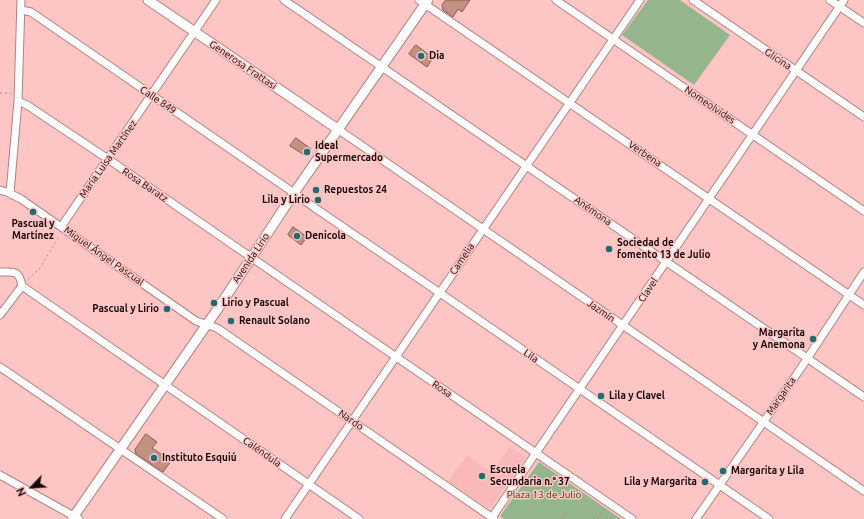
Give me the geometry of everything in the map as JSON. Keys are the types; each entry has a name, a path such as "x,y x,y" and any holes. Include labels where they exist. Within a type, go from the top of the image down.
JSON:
{"main road":[{"name":"Generosa Frattasi","path":"148,0 339,130"},
{"name":"Avenida Lirio","path":"75,518 120,449 252,258 294,193 339,130 424,1"}],"street":[{"path":"10,193 18,101 21,0"},
{"name":"María Luisa Martínez","path":"61,226 152,96 216,0"},
{"name":"Anémona","path":"284,0 864,397"},
{"name":"Nomeolvides","path":"556,0 864,211"},
{"name":"Camelia","path":"285,519 640,0"},
{"name":"Glicina","path":"693,0 864,117"},
{"path":"830,0 864,23"},
{"name":"Clavel","path":"492,519 844,0"},
{"name":"Verbena","path":"424,1 864,304"},
{"name":"Calle 849","path":"21,10 31,12 294,193"},
{"name":"Rosa Baratz","path":"18,101 27,105 108,159 252,258"},
{"name":"Jazmín","path":"339,130 864,491"},
{"name":"Miguel Ángel Pascual","path":"0,190 10,193 61,226 196,321 207,324"},
{"name":"Lila","path":"294,193 769,519"},
{"name":"Rosa","path":"252,258 632,519"},
{"name":"Caléndula","path":"0,272 14,272 18,274 22,286 359,519"},
{"name":"Margarita","path":"696,519 720,486 864,272"},
{"path":"0,315 22,286"},
{"name":"Nardo","path":"207,324 217,328 352,420 492,519"},
{"path":"0,367 223,519"},
{"path":"0,475 75,518"}],"path":[{"path":"0,93 18,93"},
{"path":"22,286 40,268 59,237 61,226"},
{"path":"597,519 607,502"}],"shaded area":[{"name":"Escuela Secundaria n.° 37","path":"510,447 526,457 492,506 486,507 448,481 467,455 491,472"}],"green space":[{"path":"648,0 680,0 730,35 694,85 622,35"},
{"name":"Plaza 13 de Julio","path":"539,462 621,519 504,519 500,516"}],"building":[{"path":"446,0 470,0 462,12 458,9 453,17 443,10 442,5"},
{"name":"Dia","path":"416,45 433,58 427,67 409,54"},
{"path":"296,138 311,149 306,156 290,146"},
{"name":"Denicola","path":"293,227 307,237 301,245 288,235"},
{"name":"Instituto Esquiú","path":"146,434 157,442 152,448 171,461 163,472 136,454 135,450"}],"place":[{"name":"Dia","path":"421,56"},
{"name":"Ideal Supermercado","path":"307,152"},
{"name":"Repuestos 24","path":"316,190"},
{"name":"Lila y Lirio","path":"318,200"},
{"name":"Pascual y Martínez","path":"33,212"},
{"name":"Denicola","path":"297,236"},
{"name":"Sociedad de fomento 13 de Julio","path":"609,249"},
{"name":"Lirio y Pascual","path":"214,303"},
{"name":"Pascual y Lirio","path":"167,309"},
{"name":"Renault Solano","path":"231,321"},
{"name":"Margarita y Anemona","path":"813,339"},
{"name":"Lila y Clavel","path":"601,396"},
{"name":"Instituto Esquiú","path":"154,458"},
{"name":"Margarita y Lila","path":"723,471"},
{"name":"Escuela Secundaria n.° 37","path":"482,476"},
{"name":"Lila y Margarita","path":"705,482"}]}
